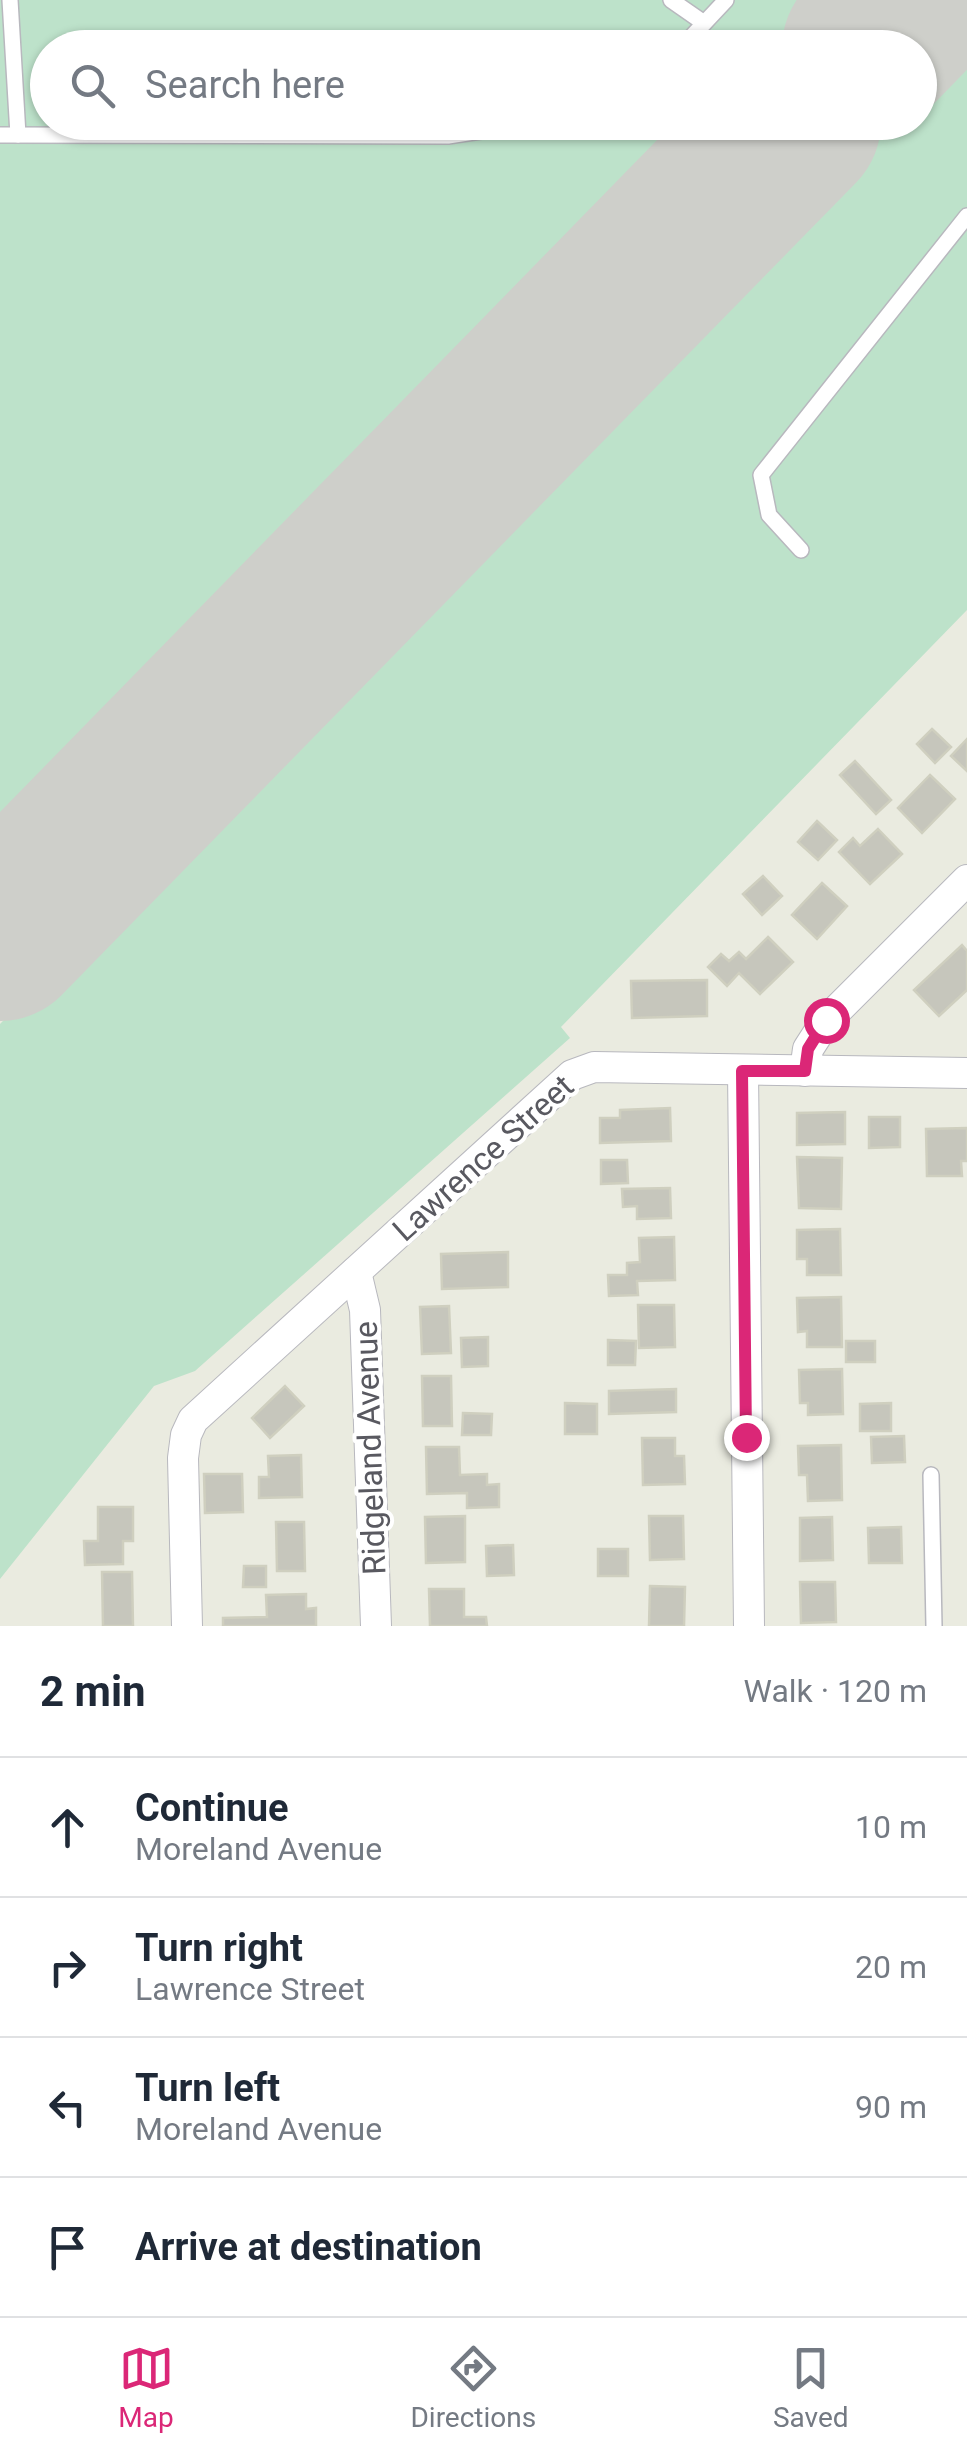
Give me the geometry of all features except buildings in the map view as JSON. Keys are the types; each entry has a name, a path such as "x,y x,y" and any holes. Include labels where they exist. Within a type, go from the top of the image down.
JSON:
{"street":[{"path":"805,1071 808,1049 826,1020 967,880"},
{"name":"Lawrence Street","path":"187,1626 183,1458 190,1427 198,1414 572,1074 594,1067 967,1073"},
{"path":"742,1071 749,1626"},
{"name":"Ridgeland Avenue","path":"356,1272 365,1310 376,1626"}],"lane":[{"path":"10,0 18,135"},
{"path":"670,0 704,24"},
{"path":"698,30 726,0"},
{"path":"0,135 30,135"},
{"path":"801,550 769,515 760,475 967,216"},
{"path":"931,1475 934,1626"}],"green space":[{"path":"0,0 850,0 820,30 30,30 30,140 712,140 0,862"},
{"path":"967,34 967,610 561,1027 570,1038 195,1371 154,1386 0,1579 0,1024 864,140 937,140 937,65"}],"runway":[{"path":"886,30 915,0"},
{"path":"0,935 777,140"}],"route":[{"path":"746,1437 742,1071 805,1071 808,1049 826,1020"}]}
